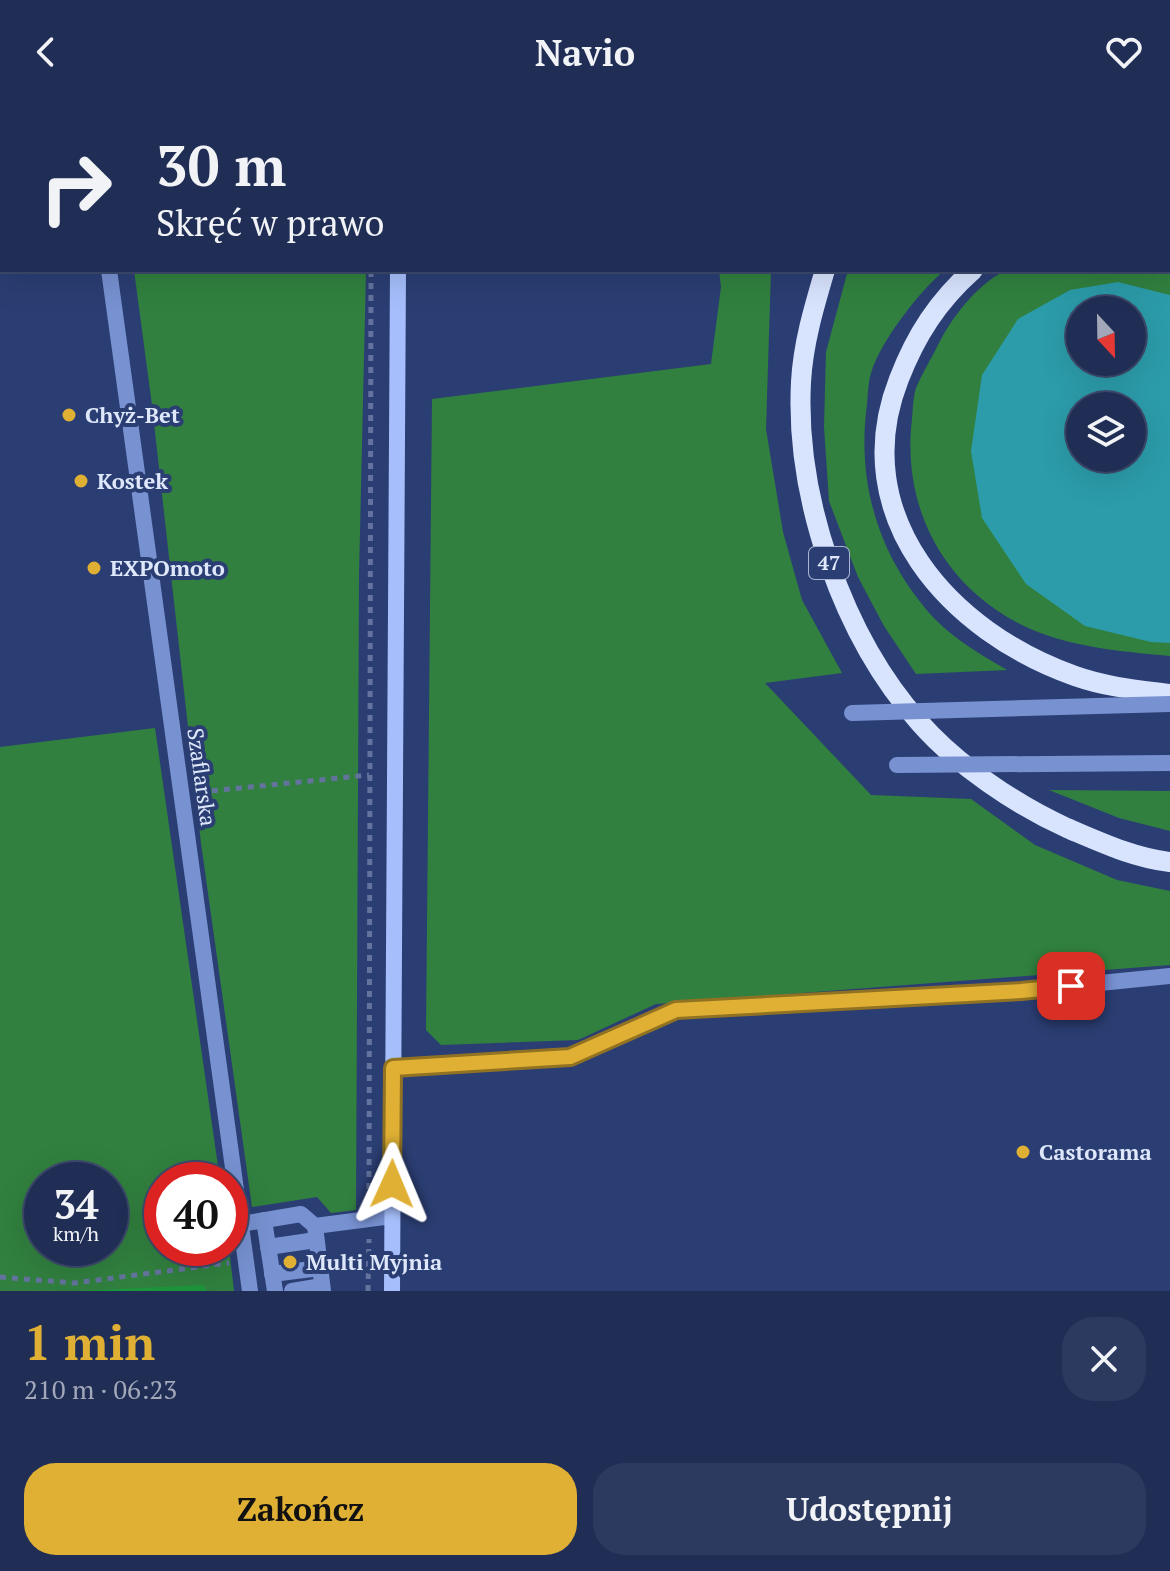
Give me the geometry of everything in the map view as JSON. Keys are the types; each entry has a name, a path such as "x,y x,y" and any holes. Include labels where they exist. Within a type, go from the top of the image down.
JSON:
{"main road":[{"name":"47","path":"824,272 809,326 801,383 806,475 832,574 861,639 920,723 956,757 1008,796 1047,819 1106,844 1151,860 1170,862"},
{"path":"971,272 931,314 912,345 891,397 883,465 889,499 902,532 917,562 937,588 992,634 1075,676 1115,687 1170,694"}],"street":[{"name":"Szaflarska","path":"109,272 232,1162"},
{"path":"392,1291 398,272"},
{"path":"852,713 1170,704"},
{"path":"897,765 1170,763"},
{"path":"393,1068 570,1057 676,1010 1021,991 1170,976"},
{"path":"248,1223 301,1214 316,1233 323,1289 292,1291"},
{"path":"268,1247 392,1216"},
{"path":"264,1220 273,1283 320,1268"},
{"name":"Szaflarska","path":"247,1266 250,1291"}],"path":[{"path":"368,1291 371,272"},
{"path":"182,794 394,772"},
{"path":"0,1277 74,1283 207,1266"}],"shaded area":[{"path":"134,272 366,272 359,575 356,1210 331,1213 317,1197 252,1207 201,843"},
{"path":"719,272 771,272 766,429 783,532 802,600 842,673 765,683 871,795 971,799 1035,845 1117,880 1170,891 1170,965 656,1004 578,1040 441,1045 426,1030 432,399 711,364 721,287"},
{"path":"847,272 943,272 902,317 871,373 865,432 868,486 882,537 894,562 925,608 953,635 1007,670 916,674 884,626 858,577 829,501 824,427 826,352"},
{"path":"1003,272 1170,272 1170,656 1057,639 1015,621 973,591 954,571 926,526 912,474 910,447 914,395 958,312 986,283"},
{"path":"1118,282 1170,295 1170,643 1151,642 1085,626 1026,584 982,518 971,451 982,375 1018,319 1070,290"},
{"path":"155,728 217,1162 144,1162 144,1266 231,1266 234,1291 0,1291 0,747"},
{"path":"1049,790 1170,791 1170,831 1119,818"}],"green space":[{"path":"204,1285 206,1291 78,1291"}],"place":[{"name":"Chyż-Bet","path":"69,415"},
{"name":"Kostek","path":"81,481"},
{"name":"EXPOmoto","path":"94,568"},
{"name":"Castorama","path":"1023,1152"},
{"name":"Multi Myjnia","path":"290,1262"}],"route":[{"path":"392,1184 393,1068 570,1057 676,1010 1071,986"}]}
